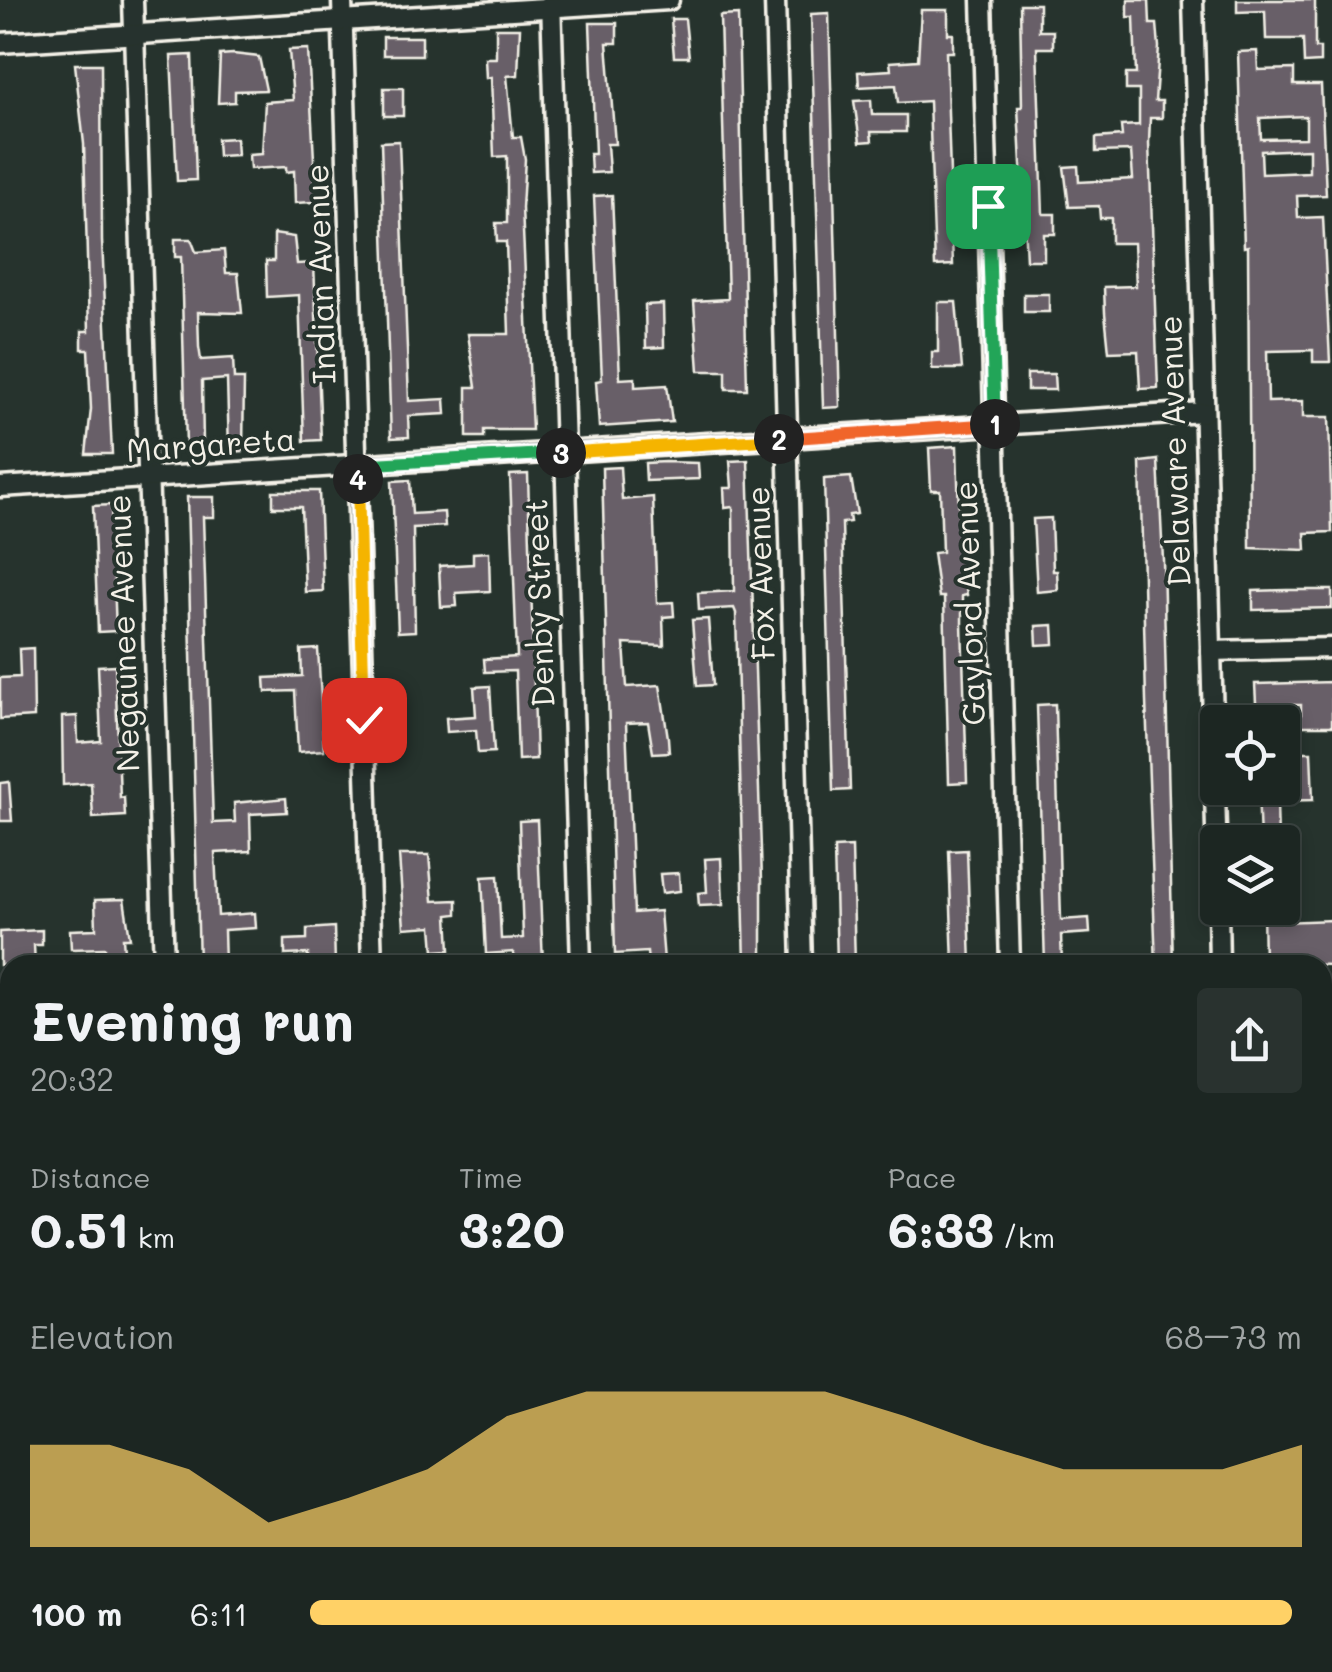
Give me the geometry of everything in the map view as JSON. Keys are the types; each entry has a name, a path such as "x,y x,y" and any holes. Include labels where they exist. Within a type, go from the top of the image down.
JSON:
{"street":[{"name":"Negaunee Avenue","path":"134,0 164,955"},
{"name":"Indian Avenue","path":"342,0 372,955"},
{"path":"0,43 551,4 669,0"},
{"name":"Fox Avenue","path":"775,0 802,955"},
{"name":"Gaylord Avenue","path":"982,0 1010,955"},
{"name":"Delaware Avenue","path":"1193,0 1216,825"},
{"name":"Denby Street","path":"551,4 581,955"},
{"name":"Margareta","path":"0,487 1204,412"},
{"path":"1211,652 1332,648"},
{"name":"Delaware Avenue","path":"1218,925 1219,955"}],"building":[{"path":"1128,0 1149,0 1150,24 1157,24 1159,47 1155,101 1162,101 1162,118 1150,118 1149,143 1158,388 1140,389 1138,351 1109,352 1105,313 1104,287 1136,286 1134,243 1111,243 1111,218 1100,218 1099,206 1069,207 1064,167 1078,166 1079,182 1133,179 1131,151 1096,152 1096,138 1122,136 1121,126 1139,125 1139,90 1126,90 1126,74 1136,74 1134,17 1128,17"},
{"path":"1237,0 1315,0 1315,48 1320,48 1320,62 1304,63 1303,39 1266,39 1265,11 1237,12"},
{"path":"1020,4 1039,4 1039,31 1053,31 1053,48 1037,48 1043,214 1055,214 1055,234 1044,234 1044,260 1026,260 1018,107 1022,107"},
{"path":"921,10 948,10 948,34 953,34 953,52 946,52 953,265 935,266 929,101 898,103 896,85 859,87 858,72 891,70 890,62 918,60"},
{"path":"829,13 840,407 823,408 811,14"},
{"path":"738,15 747,389 726,389 726,371 699,371 694,301 728,299 720,16"},
{"path":"671,19 685,19 689,57 674,57"},
{"path":"590,23 617,23 617,43 607,43 615,144 607,144 609,172 591,173 590,154 595,154"},
{"path":"496,28 520,28 518,75 507,76 513,137 521,137 525,159 522,208 532,430 484,430 484,437 467,437 467,387 476,387 468,334 509,334 506,242 497,242 496,223 507,223 507,156 494,157 491,77 486,78 485,58 496,58"},
{"path":"383,37 422,37 422,55 383,55"},
{"path":"308,49 316,196 314,202 295,203 294,171 286,172 286,167 250,169 249,155 262,154 265,102 293,100 289,50"},
{"path":"1257,51 1258,70 1294,69 1294,85 1321,85 1326,195 1297,196 1298,218 1323,217 1330,362 1313,362 1313,350 1267,351 1268,402 1303,401 1303,417 1329,417 1332,532 1305,533 1306,550 1250,548 1248,246 1244,247 1238,52","holes":["1306,116 1306,138 1261,139 1260,118","1309,149 1309,172 1262,174 1261,151"]},
{"path":"192,55 196,180 177,181 171,56"},
{"path":"220,55 259,57 266,90 235,91 235,102 218,103"},
{"path":"75,64 101,64 102,241 112,454 86,454 91,409 88,349 82,349 82,331 89,331 84,144"},
{"path":"384,88 403,88 403,116 384,116"},
{"path":"871,100 872,115 906,115 906,132 871,132 872,141 860,142 854,101"},
{"path":"236,138 237,155 218,156 217,139"},
{"path":"399,141 409,401 445,399 446,414 408,416 409,437 391,438 381,142"},
{"path":"612,195 620,379 635,378 635,387 667,385 672,422 599,427 596,381 602,380 594,196"},
{"path":"274,234 294,237 297,264 314,263 321,440 304,441 299,295 267,297 266,261 274,261"},
{"path":"175,239 191,239 196,252 224,250 226,273 238,273 242,313 198,312 201,360 233,358 234,379 244,379 243,451 229,452 227,379 202,381 203,445 186,446 181,257 175,257"},
{"path":"1024,294 1049,294 1049,312 1024,312"},
{"path":"938,302 956,302 962,369 932,369 932,352 938,352"},
{"path":"663,304 664,347 646,348 645,305"},
{"path":"1027,374 1054,374 1055,390 1027,390"},
{"path":"957,446 960,551 967,595 962,596 962,623 967,782 949,783 944,597 939,597 933,553 942,552 940,490 931,490 929,448"},
{"path":"748,460 762,955 745,955 736,613 734,608 699,610 698,593 734,591 733,507 725,508 724,488 732,488 730,461"},
{"path":"1158,460 1173,955 1156,955 1140,462"},
{"path":"645,463 698,463 699,479 646,481"},
{"path":"620,467 622,500 653,497 657,603 673,602 674,616 663,617 664,646 624,644 627,687 660,685 668,738 669,752 653,753 648,722 626,723 634,913 660,911 664,955 615,954 602,468"},
{"path":"528,474 536,759 518,760 515,671 485,672 484,659 517,657 510,475"},
{"path":"851,477 857,514 849,515 850,522 842,523 850,790 833,791 824,479"},
{"path":"410,480 412,514 444,512 445,526 413,528 415,631 398,632 392,481"},
{"path":"273,491 319,491 323,591 305,592 301,507 273,507"},
{"path":"187,497 214,497 214,517 203,517 213,823 235,822 234,803 286,798 287,812 250,814 251,851 215,853 218,916 255,913 256,928 224,930 225,955 199,955"},
{"path":"111,505 116,631 98,632 93,506"},
{"path":"1051,518 1053,571 1057,571 1058,590 1037,592 1033,519"},
{"path":"489,552 490,591 456,593 457,606 441,607 439,566 473,564 473,553"},
{"path":"1332,590 1332,608 1253,610 1253,591"},
{"path":"708,619 713,685 697,686 692,620"},
{"path":"1053,625 1054,644 1037,645 1036,626"},
{"path":"33,648 34,717 0,719 0,678 20,677 19,649"},
{"path":"318,649 324,750 298,752 295,691 266,692 265,678 302,676 301,650"},
{"path":"115,665 120,798 124,797 125,816 93,818 91,783 63,785 62,717 77,716 78,743 101,741 98,666"},
{"path":"1332,682 1332,726 1301,726 1301,705 1256,705 1255,684"},
{"path":"490,686 494,752 478,753 476,730 447,732 446,718 476,716 474,687"},
{"path":"1055,704 1061,920 1089,918 1090,933 1061,935 1062,955 1045,955 1037,705"},
{"path":"1300,752 1311,752 1313,800 1300,800"},
{"path":"9,782 12,821 0,821 0,783"},
{"path":"1259,805 1277,805 1278,825 1259,825"},
{"path":"537,820 543,955 486,954 482,877 498,876 501,939 523,938 519,821"},
{"path":"852,847 855,955 837,955 834,848"},
{"path":"967,850 971,955 953,955 949,851"},
{"path":"399,855 429,855 433,901 457,900 457,914 448,915 450,950 434,951 432,926 404,928"},
{"path":"721,858 723,905 699,906 698,893 707,892 705,859"},
{"path":"679,873 680,891 662,893 660,874"},
{"path":"124,899 130,938 123,938 124,955 105,955 105,948 71,949 70,930 96,929 95,900"},
{"path":"1332,920 1332,955 1264,955 1263,925"},
{"path":"334,927 335,955 285,955 285,940 307,939 307,929"},
{"path":"42,930 42,945 34,945 34,955 0,955 0,932"}],"route":[{"path":"364,720 357,465 995,426 988,206"}]}
